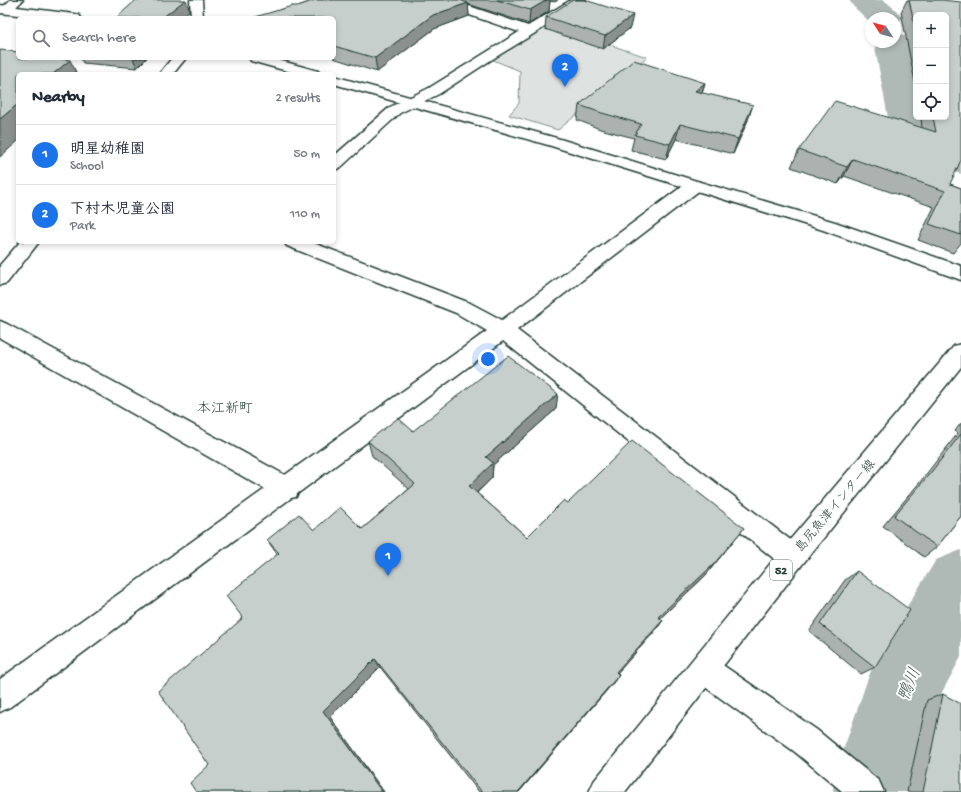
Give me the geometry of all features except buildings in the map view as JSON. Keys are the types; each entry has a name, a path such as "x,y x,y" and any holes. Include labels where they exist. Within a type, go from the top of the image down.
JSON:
{"street":[{"path":"3,10 17,0"},
{"path":"196,0 197,16"},
{"path":"336,163 395,110 434,91 486,57 580,0"},
{"path":"545,4 564,11"},
{"path":"456,6 530,31"},
{"path":"3,10 57,16"},
{"path":"168,72 177,60"},
{"path":"263,60 306,72"},
{"path":"336,81 554,142 829,226 961,273"},
{"path":"0,697 503,330 694,186"},
{"path":"0,278 28,244"},
{"path":"298,244 463,308 503,330 792,557"},
{"path":"0,329 287,489"},
{"name":"島尻魚津インター線","path":"605,792 792,557 961,352"},
{"path":"704,669 806,741 868,792"}],"shaded area":[{"path":"543,23 647,57 558,130 509,115 519,103 520,71 486,57"}],"waterway":[{"name":"鴨川","path":"865,0 878,12"},
{"name":"鴨川","path":"893,48 909,123 925,141 950,157 961,161"},
{"name":"鴨川","path":"876,792 876,777 906,681 961,585"}],"place":[{"name":"下村木児童公園","path":"565,87"},
{"name":"明星幼稚園","path":"388,576"}],"district":[{"name":"本江新町","path":"225,407"}]}
